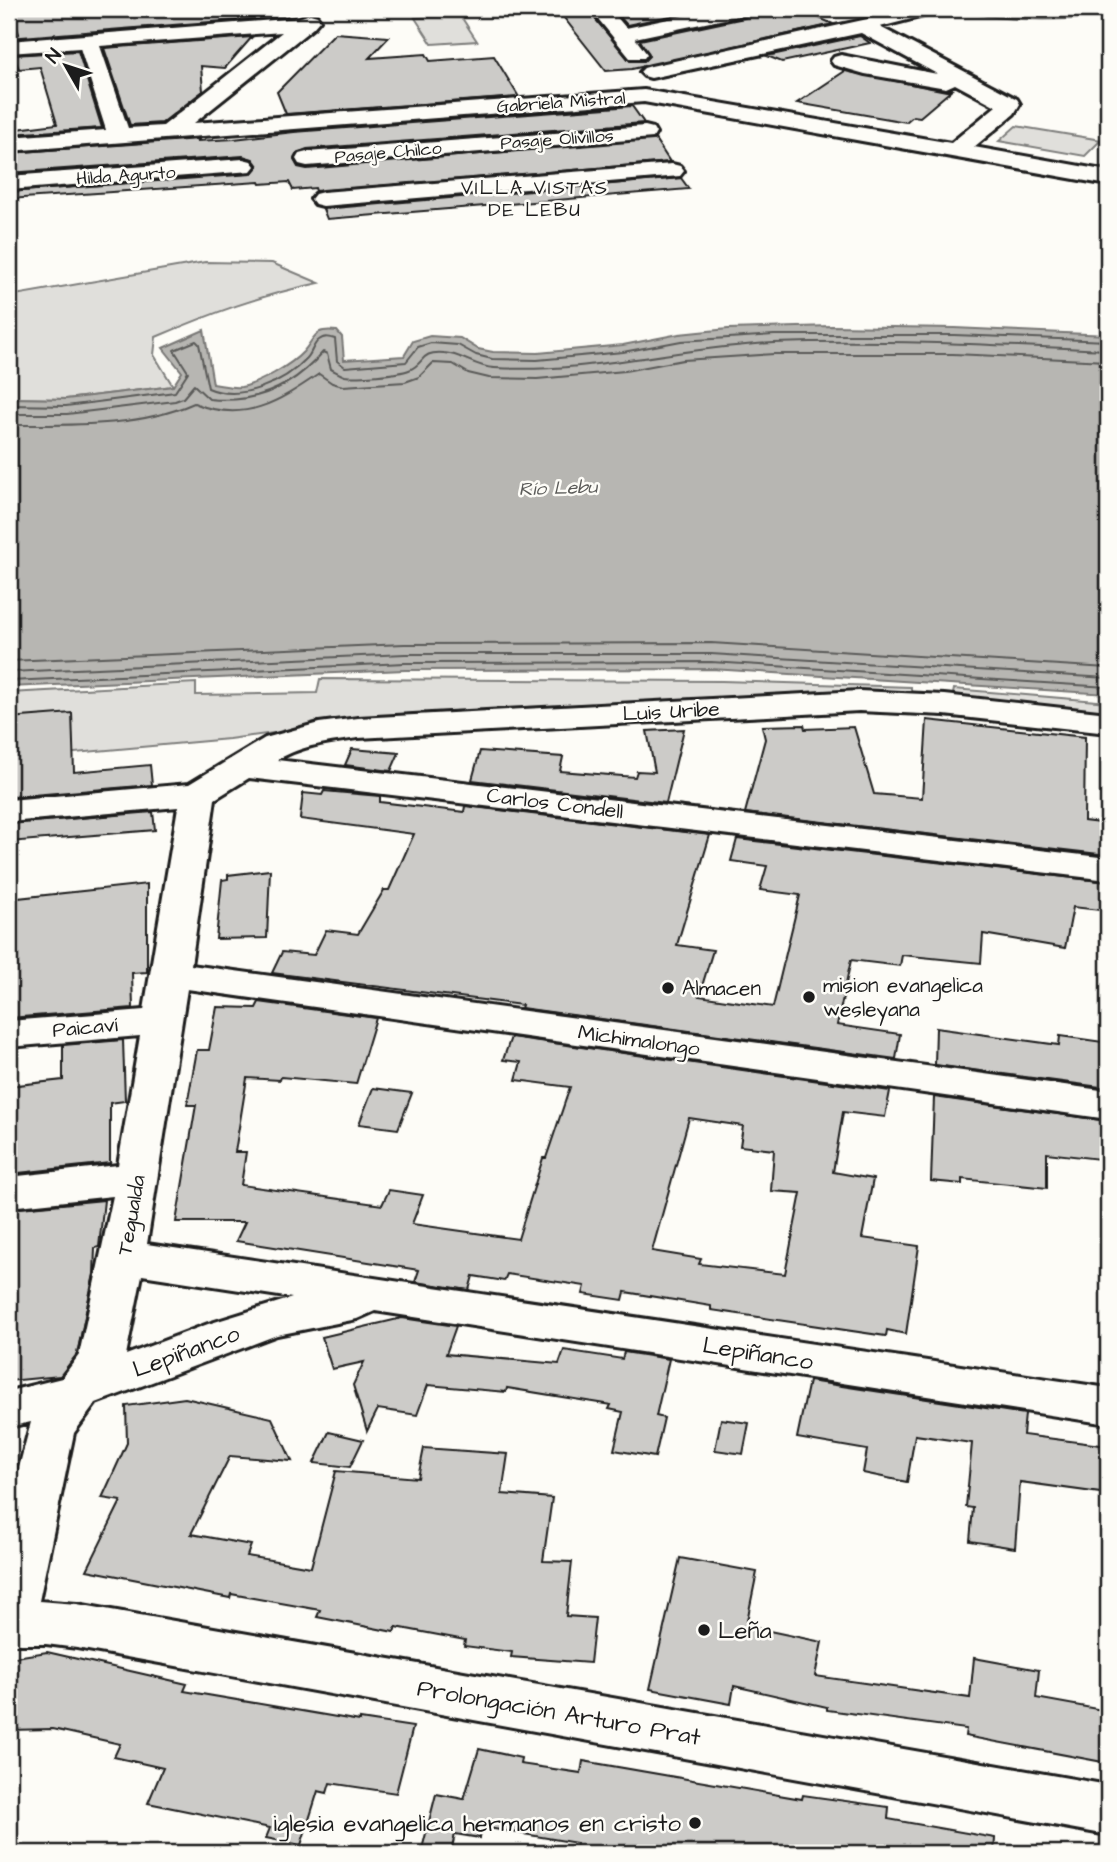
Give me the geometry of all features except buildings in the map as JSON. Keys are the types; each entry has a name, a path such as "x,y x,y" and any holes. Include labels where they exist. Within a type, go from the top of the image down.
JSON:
{"street":[{"path":"191,9 204,32"},
{"path":"600,9 660,85 657,97"},
{"path":"622,36 743,9"},
{"path":"651,72 846,28 867,26 928,9"},
{"path":"9,47 204,32 312,16"},
{"path":"169,132 312,16"},
{"path":"867,26 1007,101 1009,107 957,150"},
{"path":"88,41 119,136"},
{"path":"841,61 864,68 983,88"},
{"name":"Gabriela Mistral","path":"9,144 624,96 657,97 1108,178"},
{"path":"450,110 489,185"},
{"name":"Hilda Agurto","path":"9,183 244,175 237,127"},
{"name":"Pasaje Olivillos","path":"468,146 645,133"},
{"name":"Pasaje Chilco","path":"307,159 468,146"},
{"path":"323,199 673,171"},
{"name":"Luis Uribe","path":"241,766 288,742 318,733 358,728 831,702 915,702 1108,723"},
{"path":"9,811 198,794 241,766"},
{"name":"Carlos Condell","path":"241,766 1108,869"},
{"name":"Tegualda","path":"9,1618 51,1429 102,1359 138,1178 198,794"},
{"name":"Michimalongo","path":"169,974 1108,1105"},
{"name":"Paicaví","path":"9,1034 162,1021"},
{"path":"9,1192 138,1178"},
{"name":"Lepiñanco","path":"124,1256 1108,1406"},
{"name":"Lepiñanco","path":"9,1409 75,1393 144,1365 299,1312 327,1305 408,1300"},
{"name":"Prolongación Arturo Prat","path":"9,1623 46,1622 77,1626 1108,1810"}],"shaded area":[{"path":"966,9 1108,9 1108,17 1013,19 977,14"},
{"path":"460,15 477,41 432,44 415,18"},
{"path":"1016,126 1101,140 1085,156 999,141"},
{"path":"205,262 272,263 319,283 236,306 156,337 154,355 173,386 66,399 9,398 9,296"},
{"path":"320,679 722,681 911,687 911,692 953,694 954,689 1108,702 1108,717 920,699 296,730 229,739 9,759 9,693 196,683 196,695 317,693"}],"water":[{"name":"Río Lebu","path":"832,326 1108,335 1108,694 711,669 405,670 9,687 9,398 66,399 173,386 182,372 163,348 204,330 213,384 238,387 256,382 283,368 298,357 316,335 323,331 337,331 342,337 344,360 404,356 413,341 430,336 460,338 478,349 493,352 538,353 623,345 679,334 728,329"}],"place":[{"name":"Almacen","path":"668,988"},
{"name":"mision evangelica wesleyana","path":"809,997"},
{"name":"Leña","path":"704,1630"},
{"name":"iglesia evangelica hermanos en cristo","path":"695,1823"}],"district":[{"name":"VILLA VISTAS DE LEBU","path":"535,198"}]}
